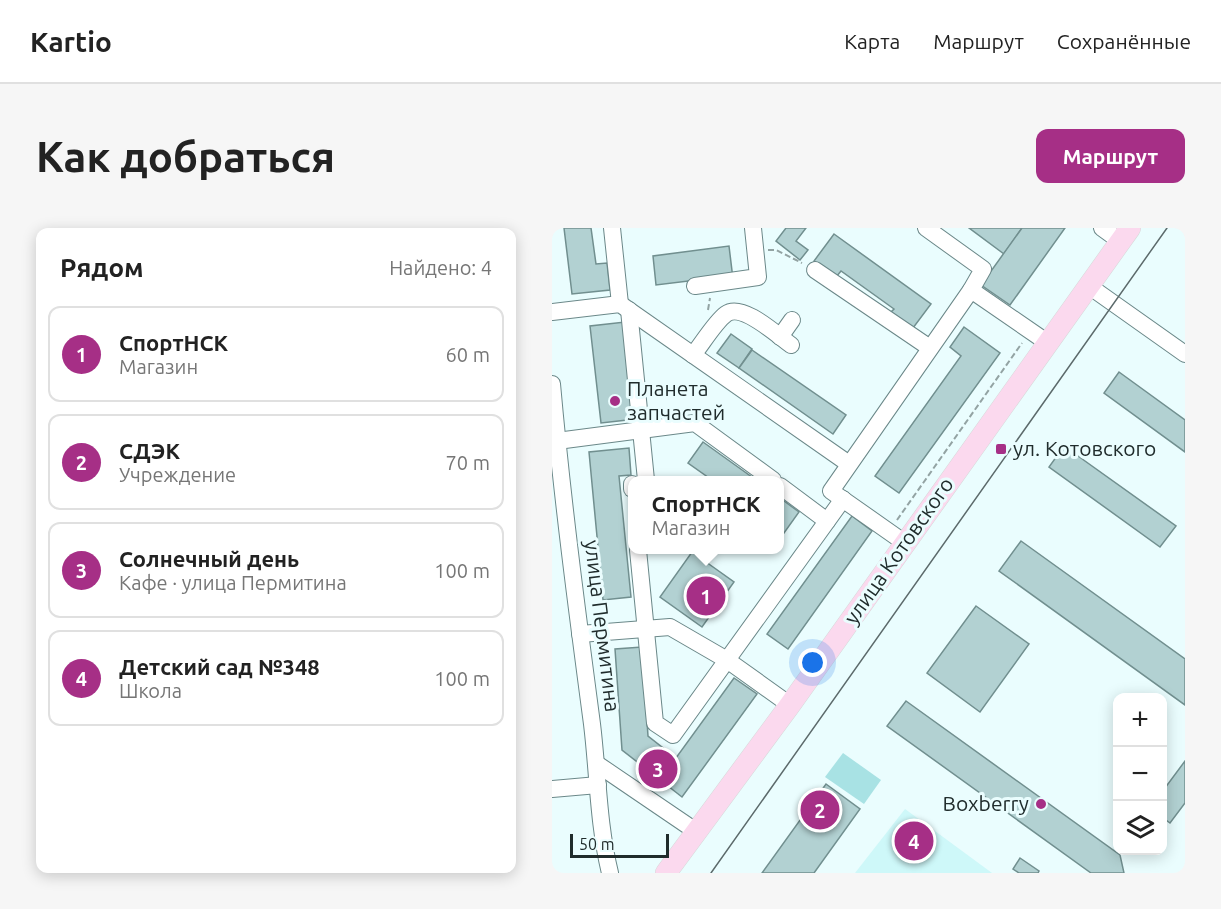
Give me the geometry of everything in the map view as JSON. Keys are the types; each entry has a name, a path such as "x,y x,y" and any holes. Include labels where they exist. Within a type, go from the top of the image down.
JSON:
{"main road":[{"name":"улица Котовского","path":"666,873 790,705 897,537 1039,337 1089,286 1125,235"}],"street":[{"path":"612,228 625,307 646,476"},
{"path":"695,286 758,277 753,228"},
{"path":"897,537 831,491 971,290 983,269 926,228"},
{"path":"1102,228 1125,235"},
{"path":"815,270 930,348"},
{"path":"1089,286 1185,354"},
{"path":"971,290 1039,337"},
{"path":"552,312 625,307 849,464"},
{"path":"693,355 725,315 734,310 744,312 786,341 792,320"},
{"name":"улица Пермитина","path":"552,384 557,441 557,482 597,764 604,847 610,873"},
{"path":"557,441 695,423 768,476"},
{"path":"784,489 827,521"},
{"path":"638,554 655,723 673,735 843,499"},
{"path":"580,634 670,627 727,660 790,705"},
{"path":"597,764 697,832"},
{"path":"552,789 598,785"}],"path":[{"path":"785,255 797,260"},
{"path":"897,537 1039,337"}],"shaded area":[{"path":"843,753 881,780 864,804 825,777"},
{"path":"905,809 992,873 855,873"}],"building":[{"path":"564,228 591,228 596,264 607,263 610,290 572,294"},
{"path":"786,228 806,228 796,241 808,250 800,260 776,241"},
{"path":"969,228 1022,228 1004,254"},
{"path":"1022,228 1065,228 1010,305 981,285"},
{"path":"834,234 931,304 913,328 891,312 894,309 841,271 836,277 814,261"},
{"path":"729,246 733,279 705,279 656,285 653,256"},
{"path":"625,322 636,419 601,423 590,326"},
{"path":"964,327 1000,353 899,493 875,476 961,356 950,347"},
{"path":"731,334 752,349 739,368 717,353"},
{"path":"752,350 846,415 833,434 739,368"},
{"path":"1119,372 1185,420 1185,452 1104,393"},
{"path":"703,442 750,476 706,476 688,463"},
{"path":"1064,446 1176,526 1160,547 1049,467"},
{"path":"629,448 631,475 619,476 631,597 603,600 589,452"},
{"path":"784,501 799,512 784,533"},
{"path":"852,516 872,531 788,649 767,634"},
{"path":"1021,541 1185,659 1185,705 999,571"},
{"path":"691,554 695,554 734,582 702,627 660,597"},
{"path":"976,606 1029,644 980,712 927,673"},
{"path":"642,647 648,736 676,758 734,678 757,694 682,797 622,750 615,649"},
{"path":"906,701 1113,850 1113,855 1120,855 1124,873 1091,873 887,726"},
{"path":"1185,761 1185,803 1170,823 1167,821 1167,785"},
{"path":"826,784 860,809 814,873 762,873"},
{"path":"1020,858 1039,871 1038,873 1019,873 1013,869"}],"tram line":[{"path":"711,873 1167,228"}],"place":[{"name":"Планета запчастей","path":"615,401"},
{"name":"ул. Котовского","path":"1001,449"},
{"name":"СпортНСК","path":"706,596"},
{"name":"Солнечный день","path":"658,769"},
{"name":"Boxberry","path":"1041,804"},
{"name":"СДЭК","path":"820,810"},
{"name":"Детский сад №348","path":"914,841"}]}
